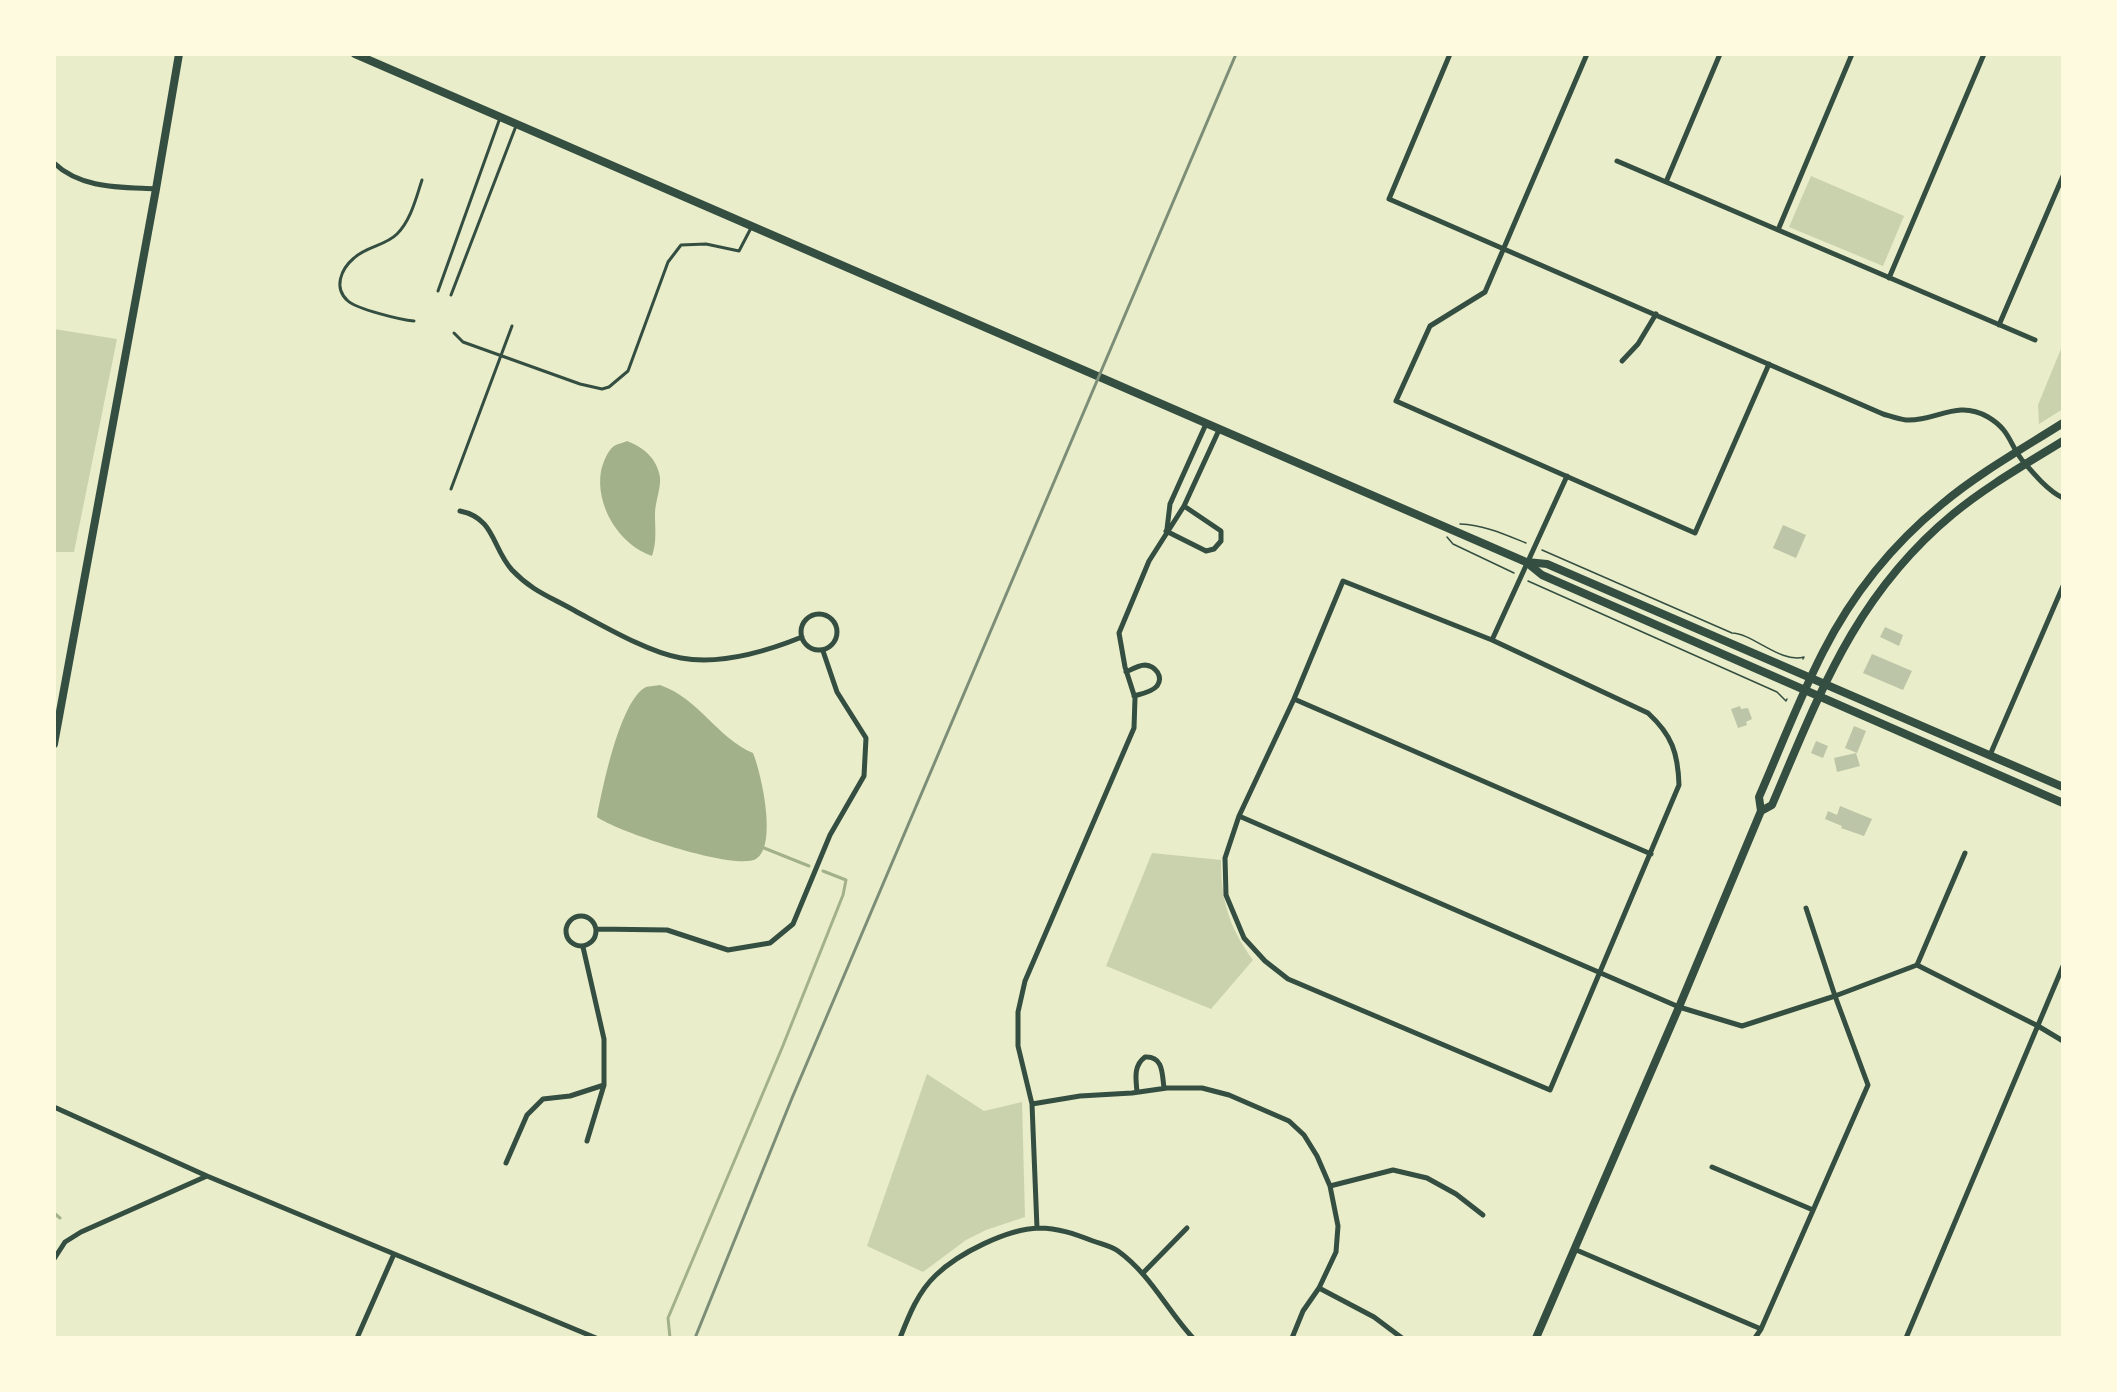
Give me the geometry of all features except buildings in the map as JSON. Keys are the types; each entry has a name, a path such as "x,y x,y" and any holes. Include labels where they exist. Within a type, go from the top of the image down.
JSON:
{"main road":[{"path":"54,744 179,54"},
{"path":"355,54 1526,562 1542,575 2063,803"},
{"path":"1536,1338 1761,812 1759,797 1822,652 1845,614 1890,554 1944,502 1983,473 2063,423"},
{"path":"1761,812 1772,805 1825,683 1853,629 1902,564 1953,514 2063,441"},
{"path":"1526,562 1547,564 2063,787"}],"street":[{"path":"1450,54 1389,199 1883,414 1906,420 1924,418 1950,410 1970,411 1986,416 2011,438 2026,464 2054,494 2063,498"},
{"path":"1587,54 1505,250 1485,292 1430,326 1396,401 1695,533 1769,364"},
{"path":"1666,182 1720,54"},
{"path":"1778,230 1852,54"},
{"path":"1889,278 1984,54"},
{"path":"1617,161 2035,340"},
{"path":"54,163 70,175 94,184 156,189"},
{"path":"2000,325 2063,176"},
{"path":"1622,361 1638,344 1656,314"},
{"path":"1166,531 1170,504 1206,424"},
{"path":"1037,1228 1032,1104 1018,1046 1018,1011 1025,981 1134,728 1134,696 1126,672 1119,633 1149,561 1184,506 1219,430"},
{"path":"1492,640 1567,476"},
{"path":"1166,531 1206,551 1214,549 1221,541 1221,531 1184,506"},
{"path":"460,511 470,513 482,520 490,530 504,560 529,587 604,627 662,652 679,658 695,660 724,659 785,644 802,637"},
{"path":"1343,580 1492,640 1648,713 1669,737 1678,762 1678,785 1651,854 1550,1090 1287,978 1265,961 1244,938 1226,895 1225,858 1239,816 1294,699 1343,580"},
{"path":"1990,755 2063,586"},
{"path":"823,614 834,621 838,633 834,644 823,651 812,649 804,642 802,625 811,616 823,614"},
{"path":"597,929 667,930 728,950 770,943 793,924 830,835 864,776 866,738 837,692 823,651"},
{"path":"1126,672 1145,665 1154,667 1158,672 1157,686 1134,696"},
{"path":"1294,699 1651,854"},
{"path":"1239,816 1679,1007 1742,1026 1917,966 2038,1026 2063,1041"},
{"path":"1917,966 1965,853"},
{"path":"1755,1338 1761,1329 1868,1085 1806,908"},
{"path":"576,916 585,916 593,921 597,929 594,941 583,947 574,945 568,939 566,930 569,922 576,916"},
{"path":"583,947 604,1039 604,1085 587,1141"},
{"path":"1906,1338 2063,966"},
{"path":"1137,1092 1136,1070 1145,1057 1156,1059 1160,1063 1164,1088"},
{"path":"506,1163 527,1115 543,1099 570,1096 604,1085"},
{"path":"1032,1104 1080,1096 1164,1088 1202,1088 1229,1095 1289,1121 1304,1135 1317,1156 1330,1186 1338,1226 1336,1252 1319,1288 1303,1311 1292,1338"},
{"path":"54,1107 207,1176 596,1338"},
{"path":"1712,1167 1813,1210"},
{"path":"1330,1186 1393,1170 1427,1178 1456,1194 1483,1215"},
{"path":"54,1258 65,1242 81,1232 207,1176"},
{"path":"900,1338 913,1305 936,1275 956,1260 1005,1235 1037,1228 1060,1230 1116,1250 1143,1273 1193,1338"},
{"path":"1143,1273 1187,1228"},
{"path":"1574,1248 1761,1329"},
{"path":"357,1338 394,1254"},
{"path":"1319,1288 1374,1317 1402,1338"}],"lane":[{"path":"438,291 500,118"},
{"path":"451,296 517,125"},
{"path":"414,321 401,320 350,303 340,288 340,278 344,268 362,251 388,242 402,228 422,180"},
{"path":"454,333 463,342 580,384 594,388 609,387 628,371 668,262 681,245 706,244 739,251 752,227"},
{"path":"452,489 512,326"}],"path":[{"path":"1454,524 1475,524 1488,527 1527,544"},
{"path":"1447,537 1453,544 1513,573"},
{"path":"1541,550 1732,633 1745,636 1761,646 1792,658 1804,657 1803,659"},
{"path":"1528,581 1777,692 1786,701 1787,699"}],"shaded area":[{"path":"1811,176 1904,216 1883,266 1789,227"},
{"path":"54,329 117,339 74,552 54,552"},
{"path":"2063,344 2063,409 2039,424 2038,405"},
{"path":"627,441 648,454 656,464 660,477 652,556 640,551 620,533 606,510 602,497 601,471 606,457 614,446"},
{"path":"660,685 686,699 729,738 753,753 763,791 767,825 763,851 756,859 725,860 702,855 628,832 597,817 614,747 628,709 637,695 646,687"},
{"path":"1152,853 1221,860 1221,875 1228,913 1232,925 1253,960 1211,1009 1106,966"},
{"path":"927,1074 984,1111 1022,1102 1025,1217 986,1230 966,1240 923,1272 867,1246"}],"waterway":[{"path":"764,848 809,866"},
{"path":"670,1338 668,1318 782,1048 843,895 846,880 823,871"},
{"path":"54,1213 60,1218"}],"railway":[{"path":"695,1338 792,1098 1236,54"}]}
